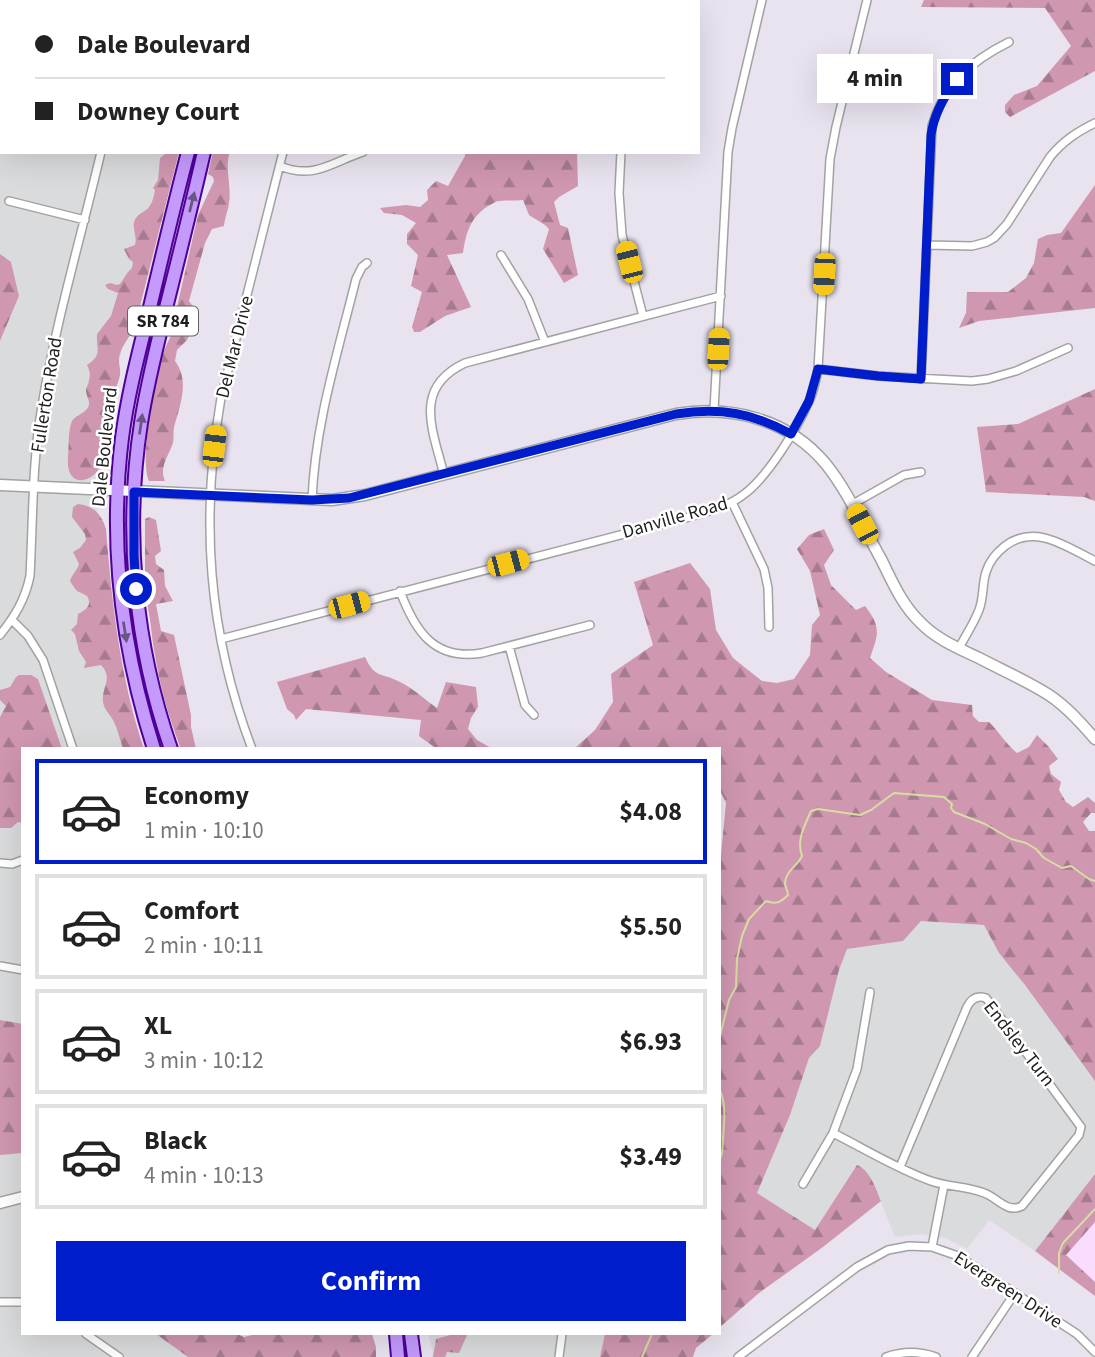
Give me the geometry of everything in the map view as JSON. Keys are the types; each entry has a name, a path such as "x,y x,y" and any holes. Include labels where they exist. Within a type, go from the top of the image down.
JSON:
{"main road":[{"name":"Dale Boulevard","path":"153,747 138,696 124,624 117,546 118,491 122,439 134,372 188,154"},
{"name":"Dale Boulevard","path":"170,747 155,695 141,624 134,555 134,492 145,398 204,154"},
{"path":"396,1335 398,1357"},
{"path":"411,1335 414,1357"}],"street":[{"path":"715,410 728,152 762,0"},
{"name":"Danville Road","path":"221,639 697,514 732,502 762,478 809,401 818,369 830,159 867,0"},
{"path":"921,379 931,135 935,116 950,88 969,66 1009,42"},
{"path":"927,245 972,246 994,238 1007,224 1057,148 1074,133 1095,123"},
{"name":"Fullerton Road","path":"0,635 24,599 30,576 42,407 101,154"},
{"name":"Del Mar Drive","path":"250,747 234,697 215,606 209,538 209,495 215,432 222,398 283,154"},
{"path":"280,166 312,171 358,154"},
{"path":"621,154 621,225 643,316"},
{"path":"9,201 85,220"},
{"path":"501,256 528,299 545,342"},
{"path":"312,500 316,449 324,405 356,279 367,263"},
{"path":"444,475 429,416 431,398 438,383 449,371 465,363 721,296"},
{"path":"818,369 878,376 972,381 1016,371 1068,348"},
{"path":"0,485 332,500 365,495 676,414 715,410 761,419 791,434 824,463 851,505 904,603 920,624 959,648 1049,695 1073,715 1095,739"},
{"path":"851,505 904,475 921,472"},
{"path":"732,502 764,569 768,588 769,627"},
{"path":"959,648 982,601 989,563 1009,543 1023,537 1042,537 1095,561"},
{"path":"400,591 414,624 428,639 455,653 474,654 590,625"},
{"path":"12,620 28,636 43,660 72,747"},
{"path":"509,646 526,705 534,715"},
{"path":"0,863 12,864 21,861"},
{"path":"0,966 21,970"},
{"path":"803,1184 834,1133 857,1069 870,992"},
{"name":"Endsley Turn","path":"900,1167 967,1007 974,998 981,996 988,1000 1081,1127 1072,1145 1016,1209 1008,1208 986,1193 944,1185"},
{"path":"834,1133 915,1175 944,1185 932,1247"},
{"path":"0,1203 21,1198"},
{"name":"Evergreen Drive","path":"738,1357 851,1271 897,1247 909,1246 932,1247 958,1256 1077,1334 1095,1352"},
{"path":"972,1357 1016,1293"},
{"path":"0,1302 21,1302"},
{"path":"87,1335 108,1354 119,1357"},
{"path":"559,1357 562,1335"},
{"path":"886,1357 909,1352 936,1357"}],"shaded area":[{"path":"0,154 171,154 107,410 97,511 101,618 135,747 21,747 21,1105 0,1102 0,341 19,296 11,262 0,254"},
{"path":"921,921 984,925 999,953 1095,1081 1095,1174 1035,1251 989,1220 967,1249 945,1238 922,1234 895,1237 875,1187 857,1165 815,1230 757,1193 790,1115 809,1058 820,1046 847,949 903,941"},
{"path":"21,1153 21,1335 157,1335 188,1357 0,1357 0,1155"},
{"path":"1095,1222 1095,1282 1066,1255"},
{"path":"428,1335 605,1335 600,1357 432,1357"}],"green space":[{"path":"924,0 1095,0 1095,71 1010,117 1005,112 1005,105 1014,95 1037,86 1071,46 1045,8 921,7"},
{"path":"165,154 178,154 135,326 119,357 120,375 112,402 106,453 95,474 82,480 76,479 68,468 70,428 73,419 89,405 86,390 90,374 87,365 97,355 97,334 111,316 118,293 105,285 120,284 132,268 133,262 124,249 135,245 134,221 151,203 155,190 153,188 158,180 160,158"},
{"path":"213,154 229,154 229,206 224,226 212,229 205,243 189,301 199,315 187,340 177,350 175,361 180,369 183,385 173,443 164,467 165,481 149,481 146,456 149,420 164,352 181,318 182,311 177,307 198,215 214,181 208,174"},
{"path":"577,154 578,186 554,202 560,225 568,228 578,275 564,283 543,249 549,229 529,215 523,200 496,202 474,219 463,253 447,255 471,307 445,316 420,332 414,332 412,327 422,292 411,286 418,255 407,244 407,234 416,223 402,215 384,213 380,208 406,205 420,207 428,200 427,190 436,181 448,186 465,156"},
{"path":"1095,185 1095,308 979,321 959,328 966,313 967,292 1008,292 1026,278 1034,263 1038,239 1061,233"},
{"path":"0,254 11,262 19,296 0,341"},
{"path":"1095,389 1095,501 1084,497 986,492 977,427 1018,424"},
{"path":"78,504 88,506 102,519 106,529 118,640 143,747 122,747 104,705 107,679 105,670 101,665 84,668 86,662 71,630 77,624 78,614 89,605 87,596 77,591 70,581 79,564 73,552 86,540 85,534 72,517 73,507"},
{"path":"149,517 156,520 161,551 155,556 156,564 164,570 165,586 173,601 156,604 161,631 174,635 196,747 180,747 165,702 157,667 145,596 145,519"},
{"path":"824,529 834,550 824,565 831,585 856,610 865,606 874,620 877,631 870,658 886,672 932,700 972,705 973,716 979,722 989,722 1017,753 1029,747 1037,735 1058,759 1049,766 1051,774 1061,782 1059,790 1066,802 1073,807 1088,797 1095,803 1095,813 1091,813 1083,822 1089,831 1095,831 1095,1081 999,953 984,925 921,921 903,941 847,949 820,1046 809,1058 790,1115 757,1193 815,1230 857,1165 869,1175 881,1201 759,1293 721,1326 721,855 726,803 721,792 721,747 576,747 595,730 613,702 611,674 653,645 634,582 690,563 710,589 716,630 733,658 762,681 777,683 794,679 810,655 812,625 820,615 810,571 797,549 809,535"},
{"path":"365,657 375,672 405,685 437,708 446,682 476,687 478,707 468,729 477,740 489,747 434,747 419,736 421,720 306,709 296,720 287,709 277,682"},
{"path":"31,675 38,679 61,747 21,747 21,823 11,828 0,828 0,717 6,706 0,700 0,690 10,687 16,677"},
{"path":"0,1020 21,1024 21,1153 0,1155"},
{"path":"1095,1174 1095,1222 1066,1255 1095,1282 1095,1296 1035,1251"},
{"path":"157,1335 372,1335 376,1347 376,1357 188,1357"},
{"path":"450,1335 467,1335 459,1353 447,1352 445,1357 433,1357 436,1339"},
{"path":"605,1335 712,1335 696,1348 693,1357 600,1357"}],"waterway":[{"path":"721,1032 729,1000 736,987 737,959 742,936 749,919 766,901 778,902 788,895 786,879 802,856 801,838 811,811 818,809 860,815 894,793 944,797 952,804 954,812 985,824 1011,839 1026,843 1062,868 1071,866 1095,881"},
{"path":"721,1094 724,1113 721,1157"},
{"path":"1059,1273 1059,1253 1063,1243 1095,1209"},
{"path":"642,1357 652,1335"}],"route":[{"path":"136,589 134,492 312,500 349,498 692,411 715,410 746,415 761,419 791,434 814,389 818,369 921,379 932,126 944,97 957,79"}]}
